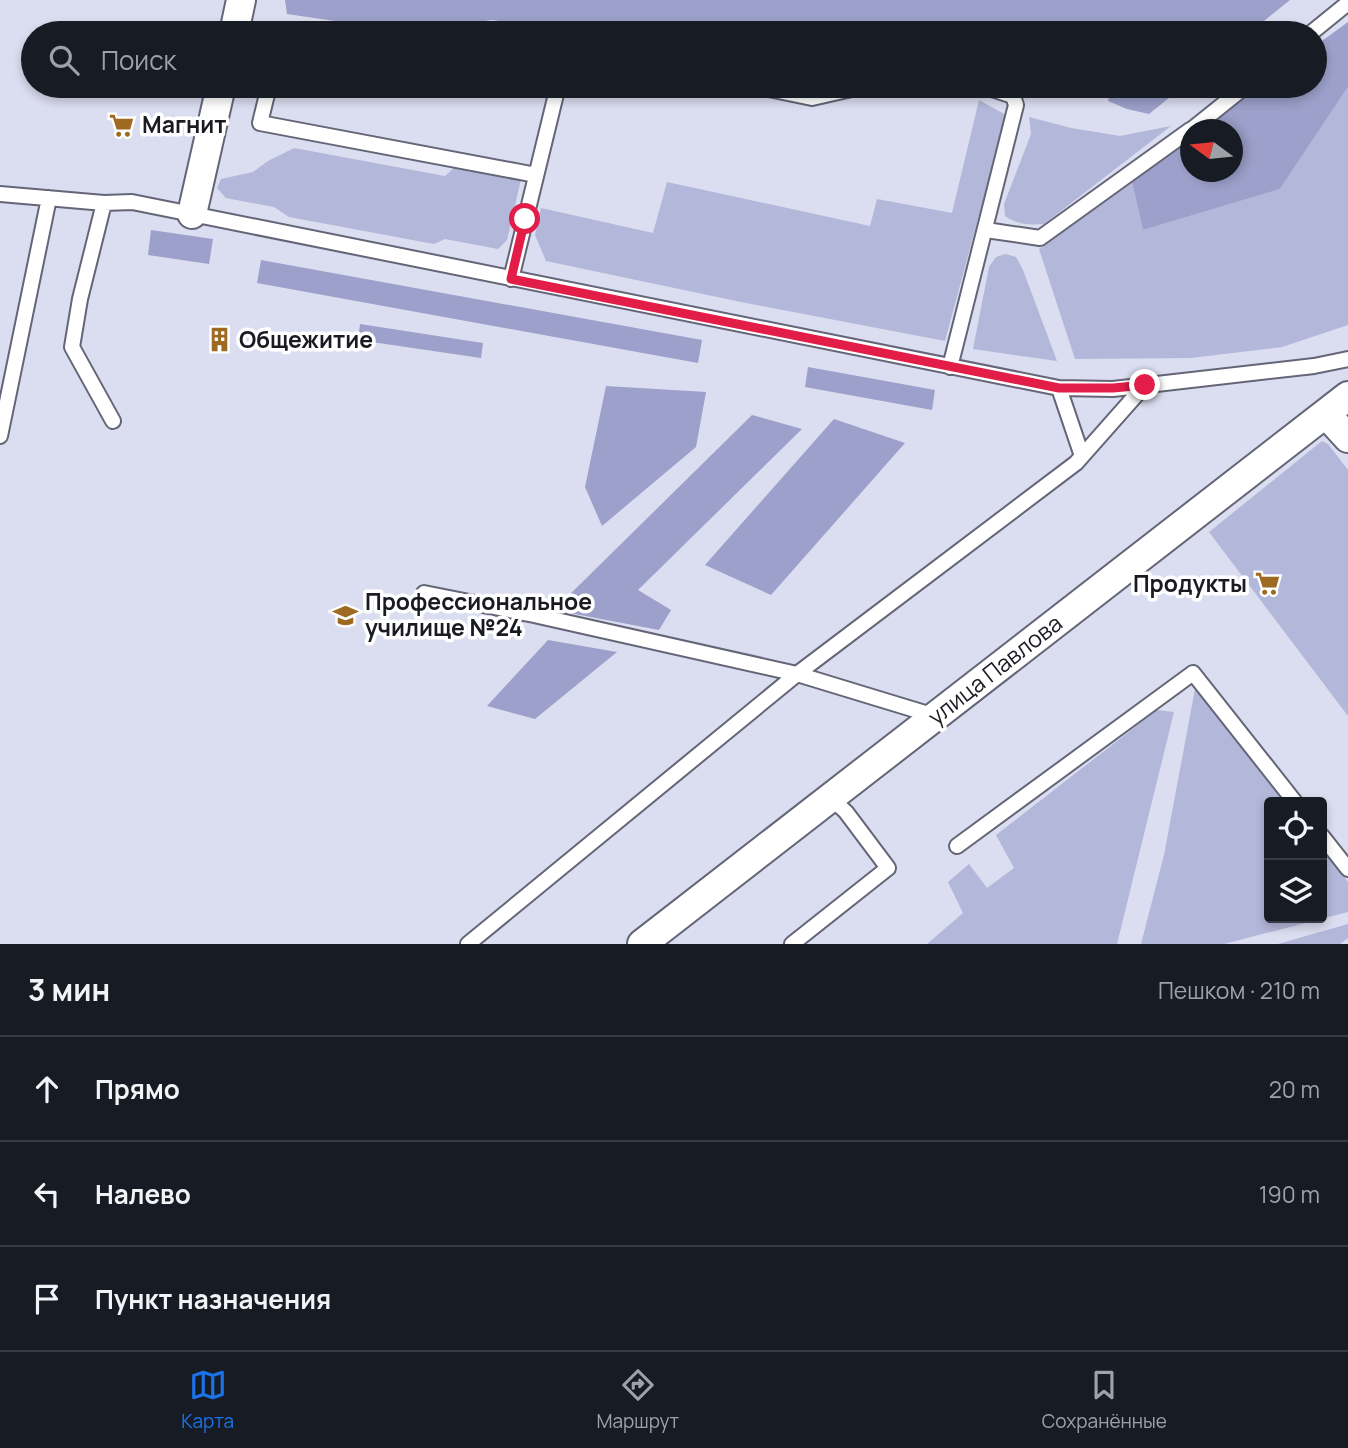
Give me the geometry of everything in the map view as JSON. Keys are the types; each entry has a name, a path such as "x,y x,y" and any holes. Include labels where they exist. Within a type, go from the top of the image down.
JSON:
{"street":[{"path":"237,21 241,0"},
{"path":"191,214 218,98"},
{"name":"улица Павлова","path":"647,943 1348,396"},
{"path":"1326,414 1348,438"}],"lane":[{"path":"1326,21 1348,3"},
{"path":"265,98 260,123 536,175"},
{"path":"511,279 555,98"},
{"path":"950,367 1016,105 1014,98"},
{"path":"1205,119 1231,98"},
{"path":"986,230 1040,238 1180,138"},
{"path":"0,194 104,203 132,202 1059,388 1145,385 1314,366 1348,359"},
{"path":"0,436 50,198"},
{"path":"104,203 80,299 72,347 113,421"},
{"path":"468,944 797,674 1082,456 1145,385"},
{"path":"1059,388 1082,456"},
{"path":"424,593 797,674 936,716"},
{"path":"957,846 1193,673 1291,797"},
{"path":"792,944 888,868 846,812 831,797"},
{"path":"1327,842 1348,869"}],"shaded area":[{"path":"285,0 1290,0 1264,21 335,21 287,14"},
{"path":"1348,22 1348,87 1280,189 1143,230 1132,182 1180,146 1180,182 1243,182 1243,119 1216,119 1245,98 1327,98 1327,37"},
{"path":"1348,87 1348,325 1282,347 1191,358 1075,359 1039,249 1132,182 1143,230 1280,189"},
{"path":"1109,98 1169,98 1149,114 1108,101"},
{"path":"979,100 1006,115 945,341 546,261 535,235 541,208 653,233 667,182 870,226 877,199 952,213"},
{"path":"1029,117 1071,128 1120,136 1171,126 1044,224 1028,224 1005,216 1004,204 1031,134"},
{"path":"294,148 445,176 456,166 521,179 507,240 498,249 445,239 434,244 289,217 274,207 226,198 217,188 221,179 253,172"},
{"path":"151,230 213,239 209,264 148,255"},
{"path":"1006,254 1016,257 1023,270 1057,361 973,349 989,267 996,257"},
{"path":"261,260 702,340 698,363 257,283"},
{"path":"360,324 483,343 481,358 358,340"},
{"path":"808,367 935,390 932,410 805,387"},
{"path":"606,386 706,392 696,447 602,526 585,487"},
{"path":"752,415 802,429 638,590 671,610 659,630 554,610"},
{"path":"834,419 905,443 771,595 705,565"},
{"path":"1322,441 1328,444 1348,470 1348,716 1209,532"},
{"path":"548,640 617,652 535,719 487,706"},
{"path":"1195,689 1280,797 1264,797 1264,923 1305,923 1224,944 1141,944 1164,855"},
{"path":"1157,710 1174,712 1117,944 927,944 963,913 948,882 969,864 987,888 1014,868 996,835"},
{"path":"1327,855 1348,882 1348,912 1327,917"},
{"path":"1348,924 1348,938 1340,944 1278,944"}],"place":[{"name":"Магнит","path":"122,125"},
{"name":"Общежитие","path":"219,340"},
{"name":"Продукты","path":"1267,584"},
{"name":"Профессиональное училище №24","path":"345,615"}],"route":[{"path":"525,219 511,279 1059,388 1145,385"}]}
